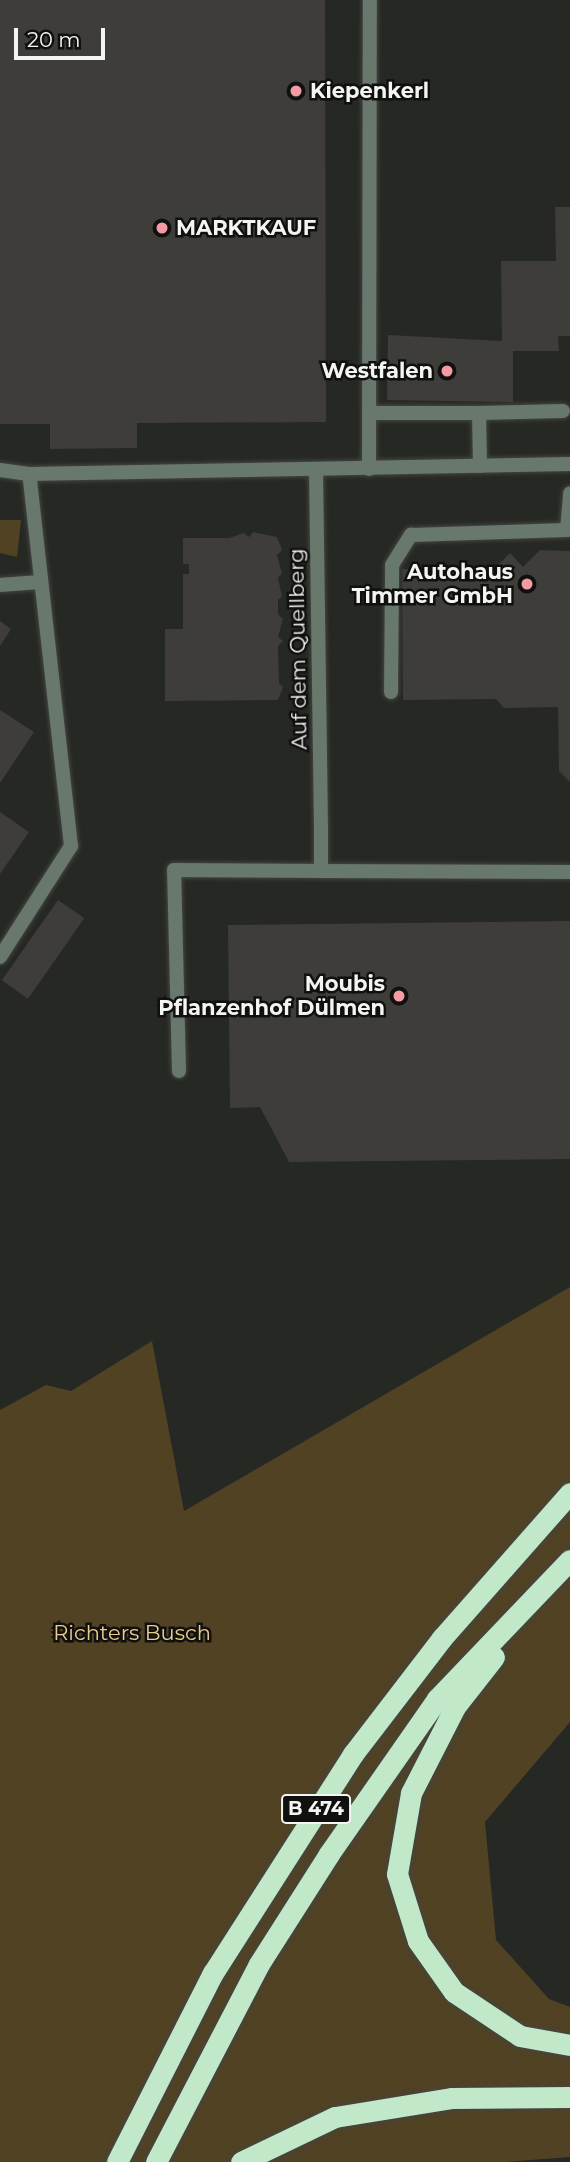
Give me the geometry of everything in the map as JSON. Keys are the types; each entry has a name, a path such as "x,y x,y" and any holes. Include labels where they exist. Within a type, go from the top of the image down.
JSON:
{"highway":[{"name":"B 474","path":"117,2162 219,1961 346,1763 442,1638 570,1493"},
{"name":"B 474","path":"156,2162 246,1987 329,1854 437,1699 567,1563"},
{"path":"567,1563 455,1707 411,1793 397,1874 418,1941 454,1992 520,2036 570,2045"},
{"path":"241,2162 335,2117 452,2098 570,2097"}],"street":[{"path":"369,469 370,0"},
{"path":"369,413 563,411"},
{"path":"479,413 480,466"},
{"path":"0,470 29,474 570,464"},
{"name":"Auf dem Quellberg","path":"316,470 321,871"},
{"path":"0,957 71,846 29,474"},
{"path":"391,692 391,565 411,535 568,530 570,493"},
{"path":"0,585 40,582"},
{"path":"178,1071 174,870 570,872"}],"green space":[{"path":"0,520 21,520 17,557 0,553"},
{"name":"Richters Busch","path":"570,1287 570,1722 485,1822 496,1940 549,1999 570,2007 570,2157 506,2162 0,2162 0,1410 46,1385 71,1391 152,1341 184,1511"}],"building":[{"name":"MARKTKAUF","path":"0,0 325,0 326,422 137,423 137,448 50,449 50,424 0,424"},
{"path":"555,207 570,207 570,336 558,336 559,351 513,351 513,402 387,400 388,335 502,341 501,261 556,261"},
{"path":"253,532 277,537 282,550 277,555 282,573 278,578 282,596 278,600 278,614 283,619 278,637 283,641 278,646 279,683 283,687 278,700 165,701 165,629 183,629 183,574 189,574 189,564 183,564 183,538 229,538 244,533 249,537"},
{"path":"540,550 570,551 570,782 559,771 558,707 504,708 496,699 403,700 402,569 494,569 510,553 523,567"},
{"path":"0,621 11,629 0,646"},
{"path":"0,710 34,732 0,783"},
{"path":"0,812 29,832 0,874"},
{"path":"58,900 84,918 28,999 2,980"},
{"name":"Moubis Pflanzenhof Dülmen","path":"570,921 570,1159 289,1162 260,1107 230,1108 228,925"}],"place":[{"name":"Kiepenkerl","path":"296,91"},
{"name":"MARKTKAUF","path":"162,228"},
{"name":"Westfalen","path":"447,371"},
{"name":"Autohaus Timmer GmbH","path":"527,584"},
{"name":"Moubis Pflanzenhof Dülmen","path":"399,996"}]}
